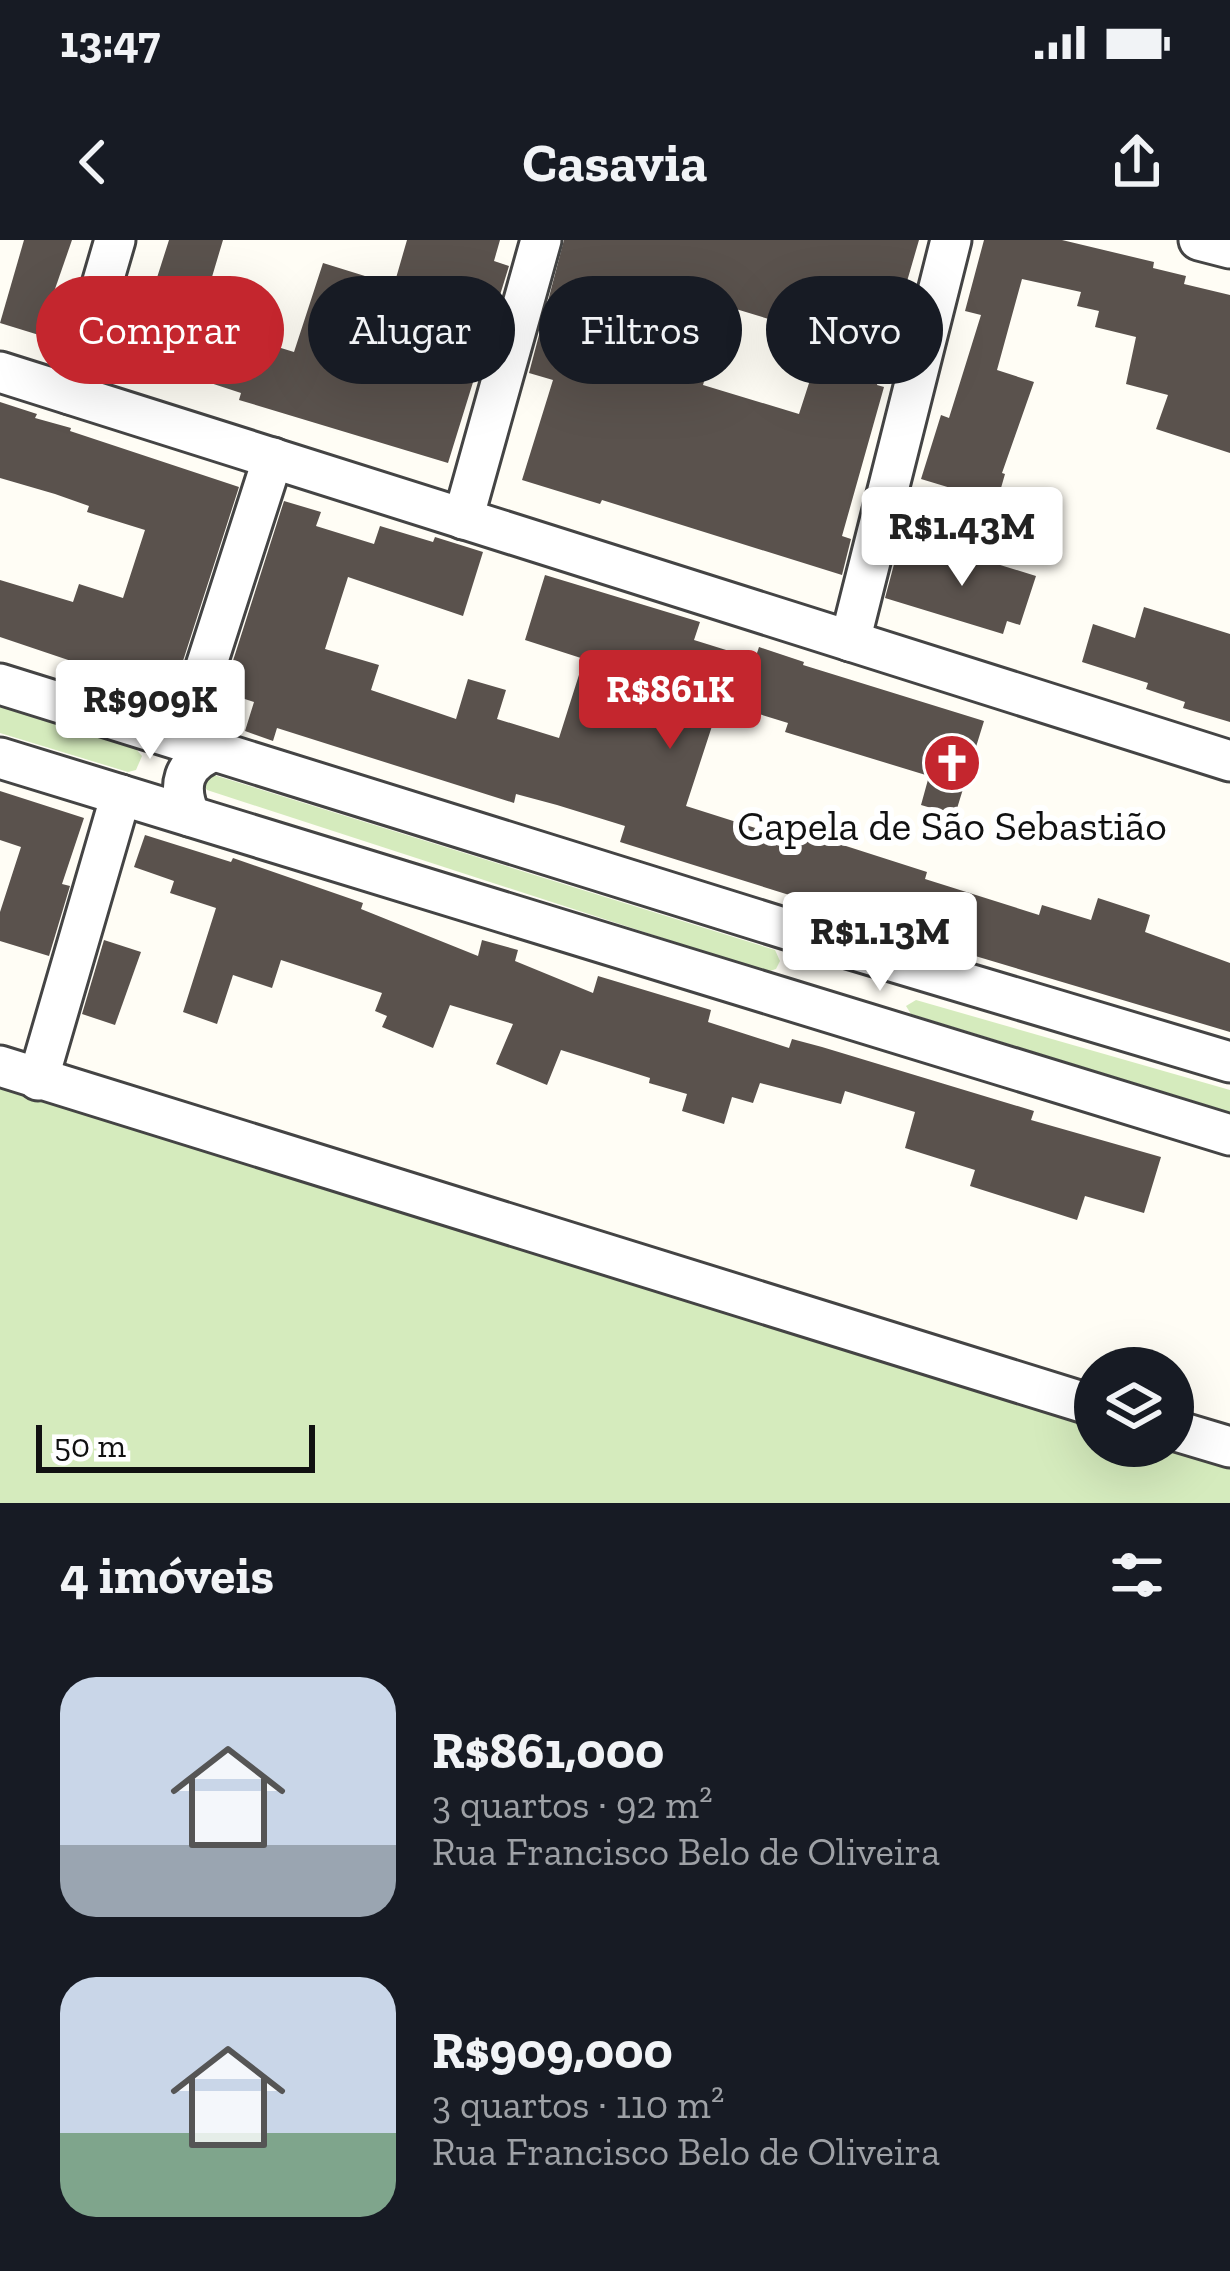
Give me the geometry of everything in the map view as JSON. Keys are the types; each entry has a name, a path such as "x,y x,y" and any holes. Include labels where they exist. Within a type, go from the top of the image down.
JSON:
{"street":[{"path":"70,394 115,240"},
{"path":"463,519 541,240"},
{"path":"850,640 951,240"},
{"path":"1198,240 1230,248"},
{"path":"0,372 1230,761"},
{"path":"190,816 183,799 184,777 193,762 183,741 273,458"},
{"path":"0,684 915,969 1230,1062"},
{"path":"38,1080 130,798 154,783 164,760 162,743 183,741"},
{"path":"0,758 1230,1135"},
{"path":"823,1010 839,995 845,979 841,946"},
{"path":"887,1030 884,995 915,969"},
{"path":"0,1066 1074,1400"},
{"path":"1194,1436 1230,1447"}],"green space":[{"path":"0,706 136,749 142,756 136,770 128,772 0,733"},
{"path":"205,776 775,950 780,961 767,972 207,790"},
{"path":"916,1000 1230,1090 1230,1112 911,1014 906,1006"},
{"path":"0,1079 1074,1387 1074,1467 1194,1467 1194,1442 1230,1434 1230,1503 0,1503"}],"building":[{"path":"24,240 72,240 59,276 36,276 36,334 0,323"},
{"path":"169,240 223,240 212,276 158,276"},
{"path":"407,240 500,240 494,261 509,266 506,276 397,276"},
{"path":"564,240 919,240 909,276 766,276 766,318 742,311 742,276 555,276"},
{"path":"984,240 1062,240 1154,262 1153,268 1186,276 1184,284 1230,295 1230,453 1156,429 1168,395 1126,384 1136,337 1095,327 1099,311 1077,306 1081,292 1022,279 997,370 1034,382 1002,473 997,502 921,479 941,415 949,418 981,315 965,311"},
{"path":"323,263 365,276 319,276"},
{"path":"308,309 308,384 472,384 448,463 239,400 241,393 214,384 284,384 284,349 294,352"},
{"path":"539,335 539,376 529,373"},
{"path":"552,384 703,384 799,414 809,384 884,387 842,536 851,539 842,575 522,480"},
{"path":"0,402 70,431 239,487 172,695 0,637 0,580 73,602 79,584 123,598 145,530 87,512 89,506 0,478"},
{"path":"284,501 321,512 316,526 374,544 380,526 483,552 463,616 348,577 325,649 379,665 371,690 456,719 468,679 506,690 497,719 559,738 584,659 525,640 545,575 700,622 694,640 755,659 759,647 984,721 955,815 921,805 929,776 785,732 788,723 733,706 726,727 713,723 686,806 793,840 796,830 927,872 925,879 1039,915 1042,905 1091,920 1098,898 1150,915 1145,932 1230,963 1230,1032 620,842 625,826 557,805 516,794 514,803 277,728 273,741 245,731 254,702 223,692"},
{"path":"928,549 953,557 955,551 1036,576 1020,625 1007,621 1003,634 885,598 897,553 924,562"},
{"path":"1144,607 1230,634 1230,722 1183,708 1185,702 1146,689 1148,683 1082,662 1093,624 1135,638"},
{"path":"0,791 84,818 62,884 70,886 49,956 0,941 0,912 21,847 0,840"},
{"path":"145,835 231,862 233,858 363,903 361,909 478,956 482,940 518,950 515,961 593,993 598,976 711,1010 708,1022 789,1048 792,1039 822,1047 1034,1111 1031,1120 1161,1157 1144,1213 1085,1196 1077,1220 970,1186 975,1170 905,1148 915,1112 845,1091 841,1104 760,1083 753,1103 732,1097 724,1124 682,1111 687,1094 561,1050 547,1085 496,1064 513,1024 450,1005 433,1048 382,1027 387,1016 375,1011 382,993 281,960 272,988 233,975 217,1024 183,1012 216,908 170,893 174,881 134,867"},
{"path":"104,940 141,952 115,1025 82,1014"}],"place":[{"name":"Capela de São Sebastião","path":"952,763"}]}
